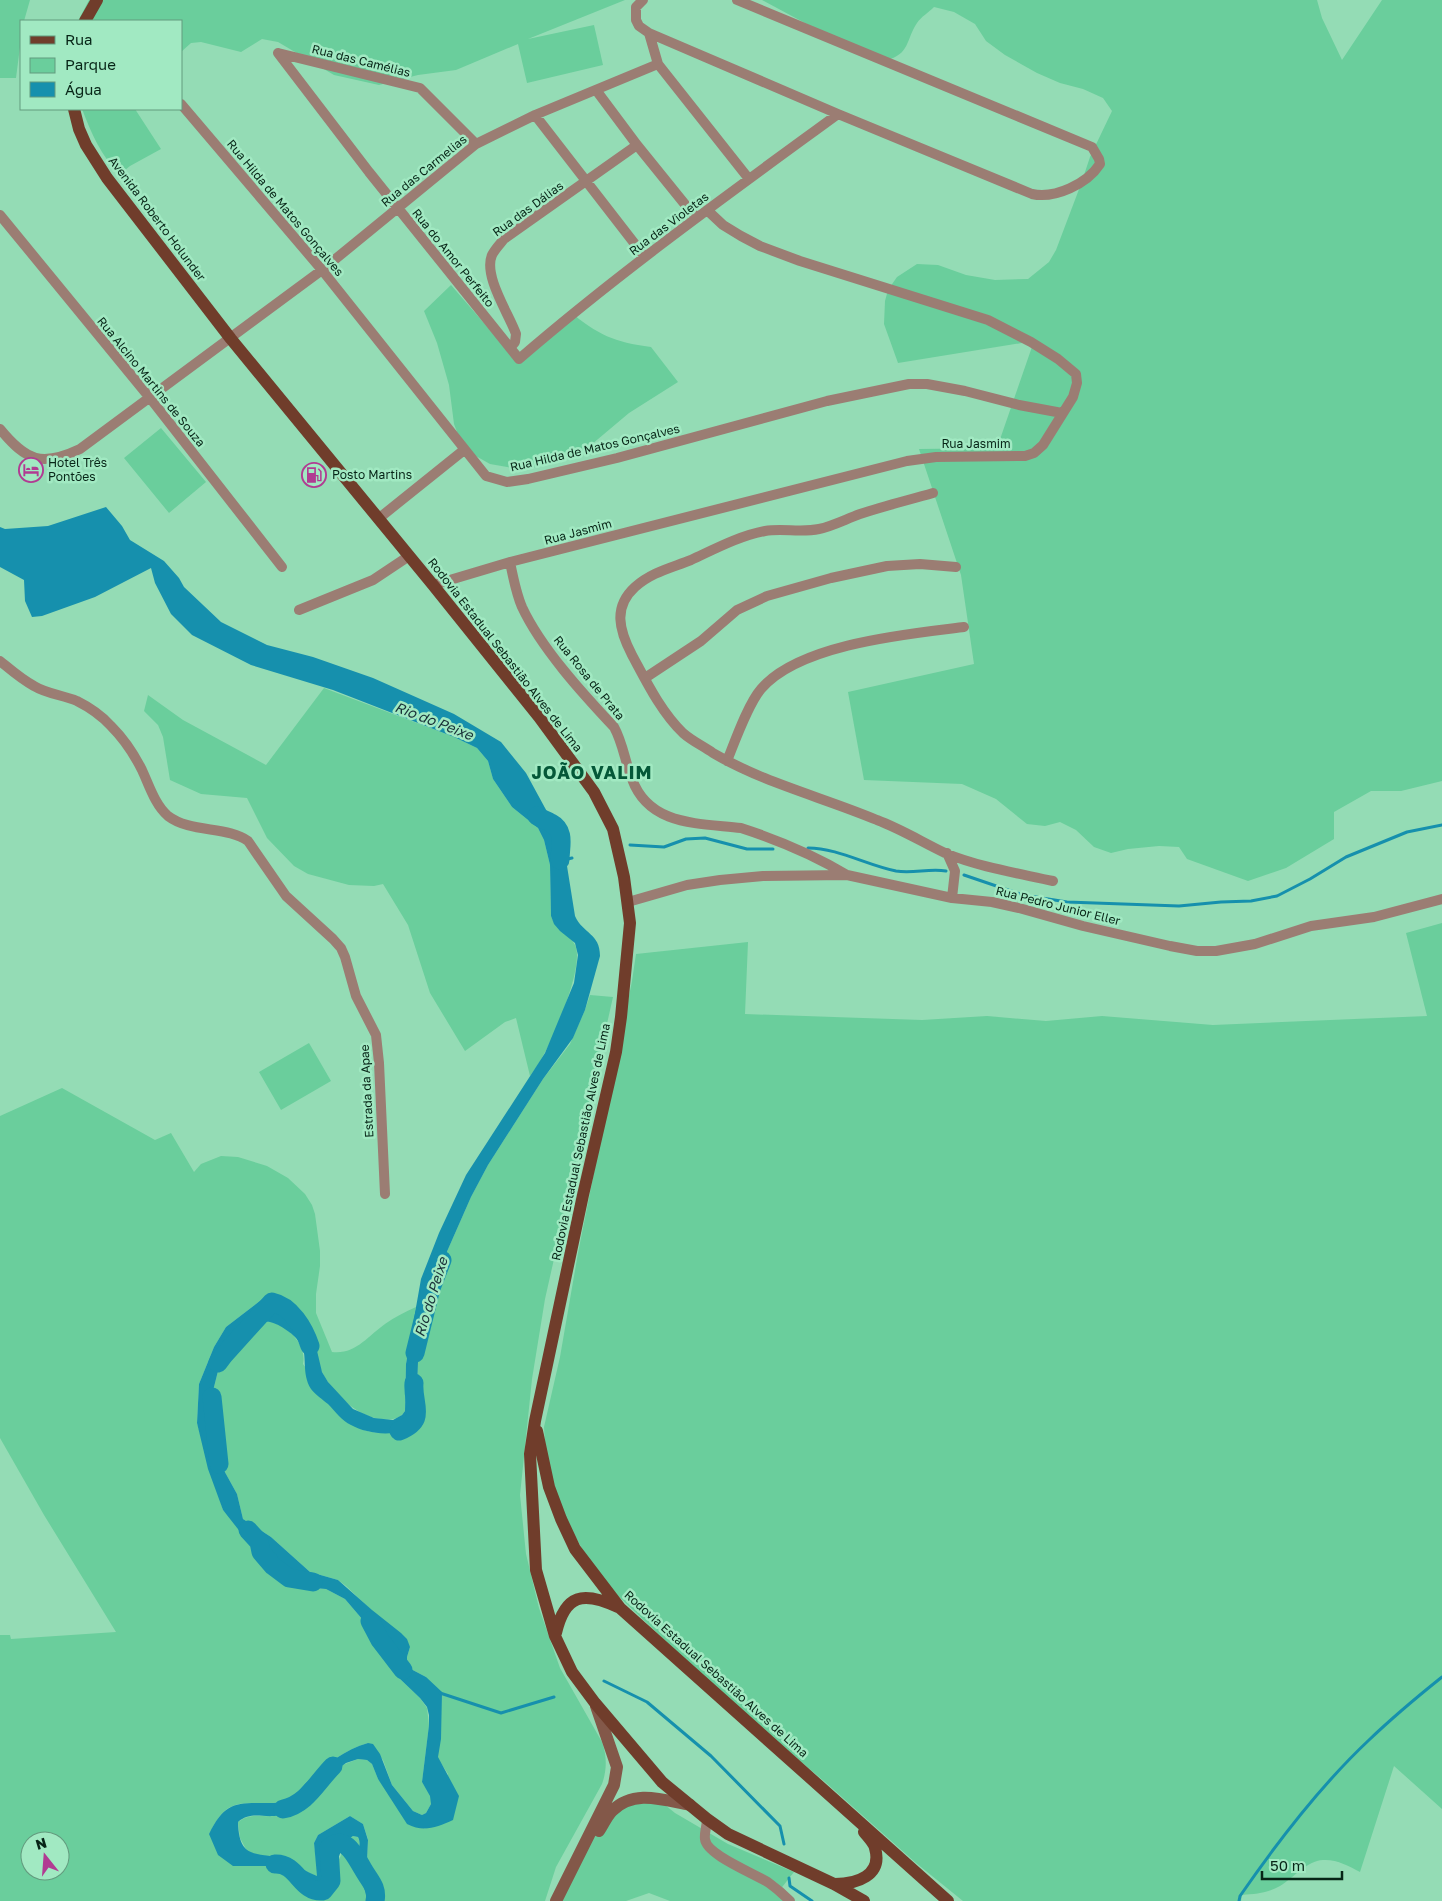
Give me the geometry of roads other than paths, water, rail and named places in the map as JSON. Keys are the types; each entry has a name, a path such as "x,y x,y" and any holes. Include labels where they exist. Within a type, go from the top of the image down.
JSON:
{"main road":[{"path":"86,20 96,0"},
{"name":"Avenida Roberto Holunder","path":"74,110 79,129 95,160 231,339"},
{"name":"Rodovia Estadual Sebastião Alves de Lima","path":"231,339 539,717 594,792 613,829 628,902 629,945 616,1052 583,1195 535,1421 530,1454 536,1570 555,1636 572,1672 595,1703 662,1782 728,1834 834,1884 864,1901"},
{"name":"Rodovia Estadual Sebastião Alves de Lima","path":"535,1421 549,1487 561,1519 575,1549 620,1608 948,1901"},
{"path":"555,1636 560,1615 568,1604 582,1598 600,1599 620,1608"},
{"path":"556,1901 614,1786 616,1767 595,1703"},
{"path":"556,1901 612,1811 629,1800 648,1796 690,1805"},
{"path":"834,1884 848,1884 865,1879 877,1859 875,1847 846,1808"}],"street":[{"path":"643,0 636,7 635,15 639,26 648,33 1009,184 1040,195 1060,192 1087,178 1100,164 1100,159 1092,147 737,0"},
{"path":"648,33 658,64 749,179"},
{"name":"Rua das Camélias","path":"278,53 420,88 476,144"},
{"name":"Rua do Amor Perfeito","path":"278,53 398,208 519,358"},
{"name":"Rua das Carmelias","path":"0,429 12,444 30,457 44,460 62,458 80,450 322,270 476,144 535,116 658,64"},
{"path":"596,90 637,145 696,218"},
{"name":"Rua Hilda de Matos Gonçalves","path":"182,105 322,270 486,476 507,482 528,479 617,458 826,401 909,384 927,384 965,391 1062,413"},
{"name":"Rua das Violetas","path":"519,358 590,299 696,218 838,114"},
{"path":"535,116 645,257"},
{"name":"Rua das Dálias","path":"510,348 515,342 516,334 493,279 491,269 492,256 504,239 637,145"},
{"name":"Rua Jasmim","path":"433,585 510,562 907,462 936,457 1025,456 1040,449 1076,389 1076,374 1058,359 1031,342 988,320 800,261 760,246 723,225 707,210"},
{"name":"Rua Alcino Martins de Souza","path":"0,215 150,398 282,567"},
{"path":"378,519 464,450"},
{"path":"933,493 888,505 817,529 777,530 746,536 688,561 665,568 650,576 625,598 620,611 622,629 630,651 666,712 682,731 694,741 727,761 774,783 877,820 947,853 984,866 1053,881"},
{"path":"299,610 373,580 409,556"},
{"name":"Rua Rosa de Prata","path":"510,562 522,607 533,627 566,673 614,727 619,735 632,780 640,798 647,805 657,812 675,819 740,828 808,854 847,875"},
{"path":"645,678 701,641 737,610 767,596 832,578 887,566 920,564 956,567"},
{"path":"727,761 752,702 759,691 772,679 801,660 819,653 900,635 964,626"},
{"name":"Estrada da Apae","path":"0,661 34,687 77,701 95,712 111,726 128,747 157,802 167,815 174,820 191,826 238,836 248,841 286,896 333,939 340,948 345,957 356,996 376,1035 386,1194"},
{"path":"947,853 955,871 952,898"},
{"name":"Rua Pedro Junior Eller","path":"628,902 687,885 720,880 763,876 847,875 952,898 992,902 1020,908 1084,926 1170,946 1197,951 1216,951 1255,944 1311,926 1391,914 1442,899"},
{"path":"707,1819 704,1839 707,1845 730,1862 769,1883 790,1901"}],"water":[{"path":"106,507 122,526 130,540 164,561 179,578 184,587 221,622 267,645 313,657 373,678 454,714 501,742 526,773 563,841 575,916 582,927 594,938 599,948 600,956 585,1010 573,1038 543,1079 488,1165 471,1197 427,1297 419,1331 416,1423 410,1428 394,1433 376,1433 348,1423 311,1389 306,1377 304,1353 301,1344 283,1327 270,1322 251,1324 239,1337 219,1367 213,1391 217,1452 221,1465 237,1494 243,1519 271,1537 310,1572 338,1580 401,1633 407,1639 410,1647 407,1667 426,1677 442,1692 441,1739 438,1757 459,1796 453,1820 425,1829 407,1824 378,1779 372,1764 367,1760 358,1759 346,1763 306,1792 302,1808 281,1815 251,1816 238,1822 242,1844 252,1853 286,1860 317,1876 314,1843 318,1835 350,1816 363,1824 368,1840 367,1861 372,1877 378,1884 382,1901 367,1901 357,1866 360,1843 358,1837 353,1836 347,1841 331,1878 319,1890 312,1888 291,1872 272,1866 233,1866 218,1855 209,1834 220,1816 232,1806 247,1803 277,1803 289,1800 328,1764 343,1754 368,1743 373,1744 380,1754 392,1785 413,1811 422,1815 426,1813 431,1804 430,1796 422,1782 429,1725 427,1707 399,1678 386,1647 345,1599 326,1589 300,1587 245,1538 223,1510 208,1469 197,1423 199,1384 214,1347 226,1327 265,1297 269,1297 314,1338 322,1372 328,1382 353,1409 374,1418 393,1420 402,1415 405,1411 406,1364 421,1279 439,1233 466,1175 545,1053 574,983 578,955 575,943 560,931 554,924 551,916 550,865 544,840 538,828 512,807 493,779 488,761 477,748 454,737 333,690 251,665 192,635 171,614 155,583 151,568 95,597 42,616 32,617 25,601 24,580 0,567 0,527 5,529 48,526"}],"waterway":[{"name":"Rio do Peixe","path":"537,816 556,826 559,830 561,840 560,860"},
{"path":"964,875 1023,895 1067,902 1179,906 1251,901 1277,896 1346,857 1407,832 1442,825"},
{"path":"630,845 664,847 686,839 705,838 747,849 773,849"},
{"path":"808,848 830,851 896,871 946,871"},
{"path":"563,860 572,858"},
{"name":"Rio do Peixe","path":"415,1353 431,1288 442,1260"},
{"name":"Rio do Peixe","path":"218,1363 272,1302 279,1304 291,1313 304,1332 310,1346"},
{"name":"Rio do Peixe","path":"399,1431 408,1427 416,1417 414,1383"},
{"name":"Rio do Peixe","path":"212,1397 219,1464"},
{"name":"Rio do Peixe","path":"248,1530 259,1542 261,1552 273,1566 289,1578 313,1582"},
{"name":"Rio do Peixe","path":"370,1621 380,1640 403,1670"},
{"path":"1239,1901 1240,1896 1269,1855 1334,1776 1387,1724 1442,1677"},
{"path":"604,1681 647,1702 711,1756 780,1826 784,1844"},
{"path":"440,1693 501,1713 554,1697"},
{"name":"Rio do Peixe","path":"283,1809 291,1807 305,1798 333,1766"},
{"name":"Rio do Peixe","path":"275,1864 289,1868 309,1887 323,1891 331,1881 329,1848 341,1843 354,1854 372,1884 376,1896 375,1901"},
{"path":"789,1878 790,1886 812,1901"}],"place":[{"name":"Hotel Três Pontões","path":"31,470"},
{"name":"Posto Martins","path":"314,475"}],"district":[{"name":"JOÃO VALIM","path":"592,773"}]}
